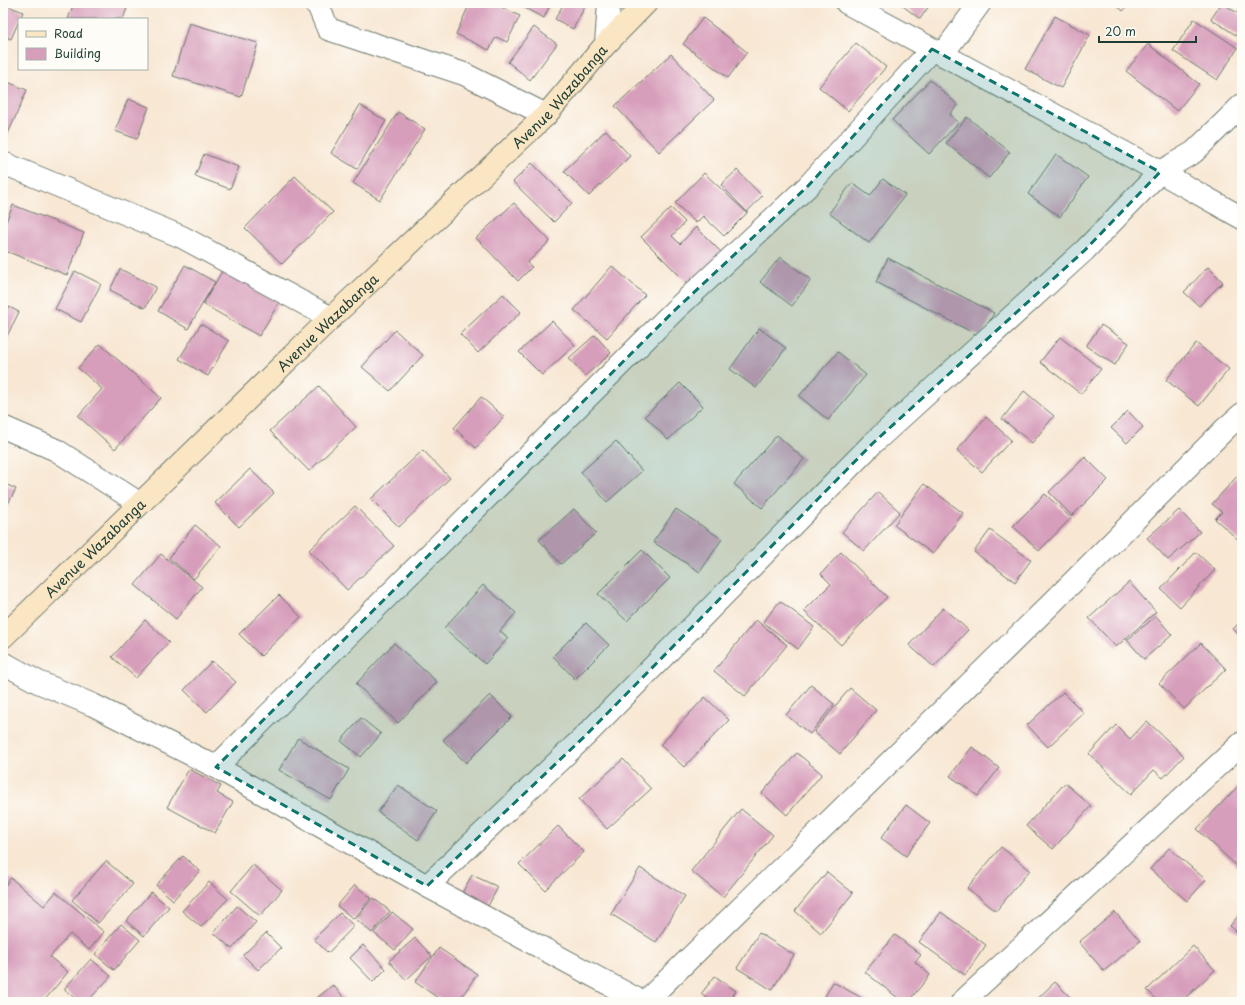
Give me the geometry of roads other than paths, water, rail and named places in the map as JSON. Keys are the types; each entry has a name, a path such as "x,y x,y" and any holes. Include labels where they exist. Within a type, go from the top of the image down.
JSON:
{"main road":[{"name":"Avenue Wazabanga","path":"3,637 330,318 546,115 606,44 646,3"}],"street":[{"path":"315,3 318,5 328,29 464,74 546,115"},
{"path":"328,29 330,3"},
{"path":"606,44 609,3"},
{"path":"847,3 1160,172 1242,218"},
{"path":"216,767 676,310 808,186 937,52 980,3"},
{"path":"427,886 586,735 872,444 1085,250 1160,172 1194,152 1242,105"},
{"path":"3,163 182,237 330,318"},
{"path":"3,665 7,665 38,682 93,706 216,767 427,886 643,1002 1040,615 1225,429 1242,414"},
{"path":"3,427 56,450 139,503"},
{"path":"962,1002 1242,743"}]}
